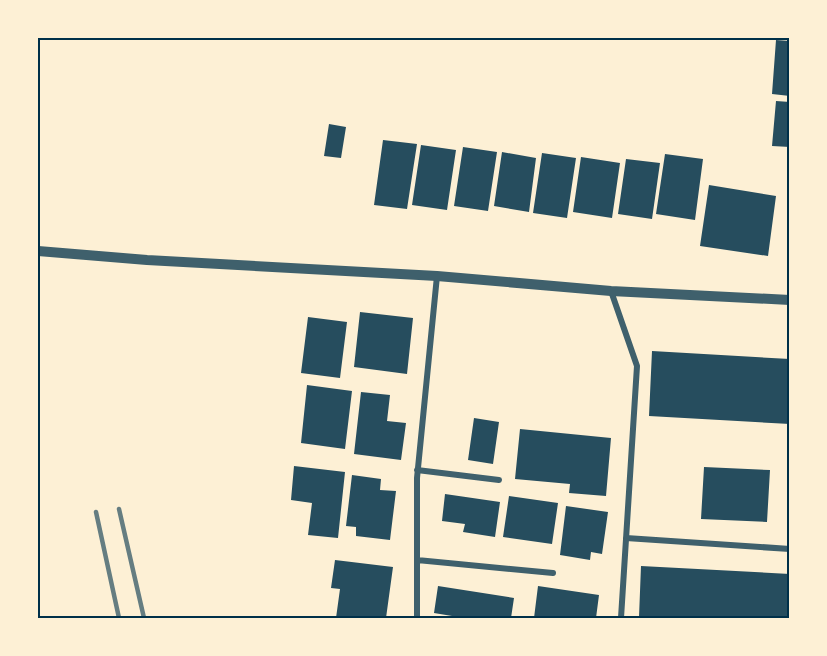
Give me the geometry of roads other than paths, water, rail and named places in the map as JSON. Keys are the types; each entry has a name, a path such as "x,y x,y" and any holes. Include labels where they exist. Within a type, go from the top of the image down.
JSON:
{"street":[{"path":"38,251 147,260 437,276 611,291 789,300"},
{"path":"417,618 417,470 437,276"},
{"path":"611,291 637,366 621,618"},
{"path":"417,470 500,480"},
{"path":"626,538 789,549"},
{"path":"417,560 553,573"}],"railway":[{"path":"119,509 144,618"},
{"path":"96,512 119,618"}]}
